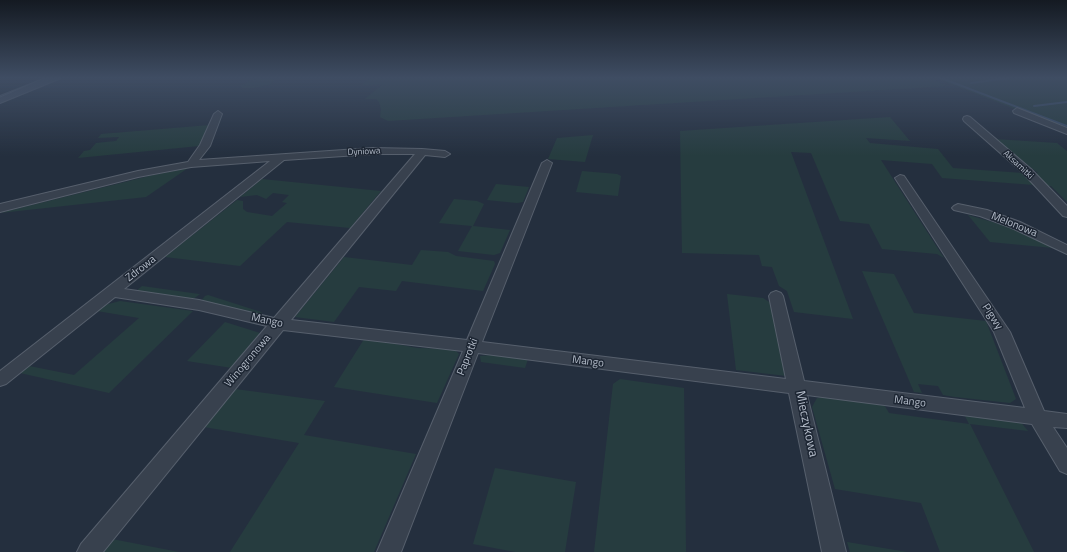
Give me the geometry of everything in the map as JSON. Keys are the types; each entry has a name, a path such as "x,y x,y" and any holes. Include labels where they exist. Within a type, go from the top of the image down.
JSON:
{"street":[{"path":"1016,111 1067,131"},
{"path":"191,164 205,146 218,114"},
{"name":"Aksamitki","path":"967,119 1025,170 1067,212"},
{"name":"Dyniowa","path":"0,208 138,174 191,164 373,151 445,154"},
{"name":"Winogronowa","path":"89,552 422,152"},
{"name":"Zdrowa","path":"0,380 282,157"},
{"name":"Paprotki","path":"389,552 547,162"},
{"name":"Pigwy","path":"900,178 1002,332 1038,418 1067,465"},
{"name":"Melonowa","path":"958,208 998,218 1032,232 1067,250"},
{"name":"Mango","path":"111,292 199,305 278,324 1067,421"},
{"name":"Mieczykowa","path":"776,296 798,387 834,552"}],"green space":[{"path":"380,104 663,104 388,121 380,117 381,109"},
{"path":"1002,104 1067,104 1067,129"},
{"path":"890,117 910,141 866,138 870,143 938,149 953,168 1023,173 1034,185 942,178 932,164 881,160 944,258 937,254 882,249 869,224 840,221 811,153 791,152 853,319 794,312 787,291 779,286 772,267 762,266 759,255 682,253 680,131"},
{"path":"210,125 199,146 78,158 84,151 90,150 96,143 116,141 119,137 98,138 101,134"},
{"path":"593,135 585,162 548,159 557,138"},
{"path":"995,139 1057,143 1067,151 1067,202 1051,186 1046,186 1031,173 1038,173"},
{"path":"188,168 146,197 0,213 149,176"},
{"path":"582,171 617,174 621,176 618,196 576,192"},
{"path":"262,179 381,191 350,228 287,222 240,266 165,257 237,200 243,201 243,209 247,212 272,216 287,203 282,202 289,195 273,193 266,199 257,195 240,197"},
{"path":"496,184 529,187 523,202 517,203 487,200"},
{"path":"454,199 477,201 484,204 473,226 510,230 500,253 494,255 458,251 472,226 439,223"},
{"path":"968,215 1003,225 1053,248 990,242"},
{"path":"421,250 448,252 456,256 494,261 495,264 483,291 402,281 396,291 359,287 334,322 295,317 344,257 412,265"},
{"path":"862,271 894,274 914,313 986,321 1016,399 1010,403 955,397 943,395 938,386 918,384 922,393 914,392"},
{"path":"142,286 200,294 192,300 135,292"},
{"path":"727,294 763,298 774,305 786,376 736,370"},
{"path":"208,295 261,312 262,314 201,301"},
{"path":"120,301 193,311 109,393 20,373 29,366 74,375 139,318 97,311 105,305"},
{"path":"225,322 260,333 232,368 187,361"},
{"path":"366,336 417,348 454,349 459,354 437,403 334,387"},
{"path":"491,355 528,359 525,368 481,362 480,356"},
{"path":"620,379 684,388 686,552 594,552 613,384"},
{"path":"235,389 325,401 304,435 416,454 374,552 230,552 299,443 204,427"},
{"path":"828,396 883,403 889,413 969,424 963,412 1019,420 1028,431 970,424 1034,552 940,552 921,503 835,489 812,407 817,398"},
{"path":"495,468 576,482 565,552 515,552 473,544"},
{"path":"112,539 179,552 102,552"},
{"path":"847,542 907,552 850,552"}],"waterway":[{"path":"1009,104 1067,126"},
{"path":"1034,106 1052,104"}]}
